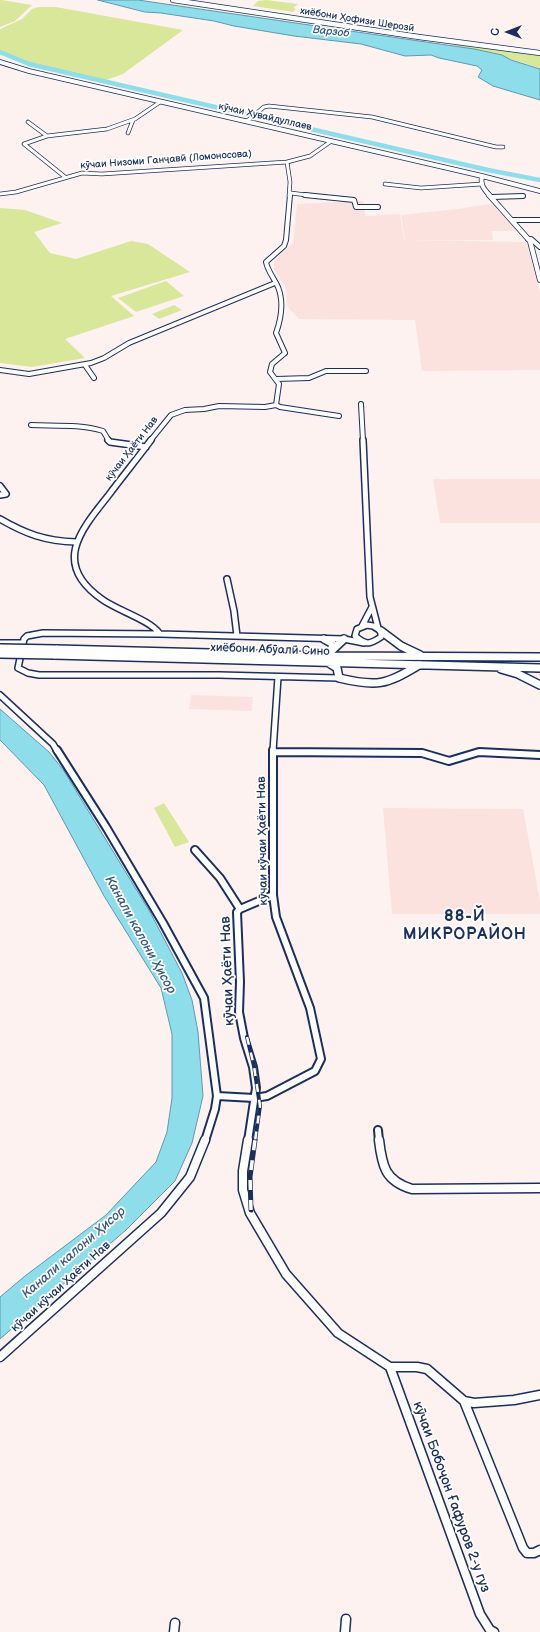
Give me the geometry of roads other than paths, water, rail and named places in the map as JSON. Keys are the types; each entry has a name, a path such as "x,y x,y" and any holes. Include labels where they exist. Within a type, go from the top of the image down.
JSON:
{"main road":[{"name":"хиёбони Ҳофизи Шерозӣ","path":"173,0 419,37 540,53"},
{"name":"хиёбони Ҳофизи Шерозӣ","path":"198,0 540,49"},
{"path":"320,662 330,663 335,666 339,672 339,678 365,684 378,685 389,682 421,660 379,630"},
{"path":"324,639 333,646 326,656"},
{"path":"326,656 344,639"},
{"name":"хиёбони Абӯалӣ Сино","path":"0,648 55,652 320,662 540,657"},
{"name":"хиёбони Абӯалӣ Сино","path":"0,654 55,652 326,656 421,660 486,666 540,668"},
{"path":"486,666 518,674 540,685"}],"street":[{"name":"кӯчаи Хувайдуллаев","path":"0,62 29,71 540,190"},
{"path":"65,178 24,144 47,136 107,129 133,120 160,102"},
{"path":"246,122 264,108 275,106 316,112 372,117 496,148 503,147"},
{"path":"128,133 133,120"},
{"path":"28,122 47,136"},
{"path":"276,405 279,384 271,375 270,367 285,353 276,333 281,318 282,304 280,292 268,271 266,262 285,244 291,193 289,182 290,175 287,162 312,156 330,142"},
{"name":"кӯчаи Низоми Ганҷавӣ (Ломоносова)","path":"0,194 19,191 87,173 102,174 287,162"},
{"path":"482,176 483,188 513,220 528,239 540,280"},
{"path":"385,184 401,188 420,188 482,184"},
{"path":"291,193 354,200 356,206 378,207"},
{"path":"492,197 524,196"},
{"path":"513,220 540,220"},
{"path":"528,239 531,239 540,247"},
{"path":"0,370 29,374 85,365 104,358 129,343 275,283"},
{"path":"85,365 94,378"},
{"path":"276,379 309,378 326,371 366,371"},
{"path":"339,678 34,675 18,668 22,643 27,636 38,633 160,634 344,639 372,643 379,640 381,637 372,608 368,568 361,404"},
{"name":"кӯчаи Ҳаёти Нав","path":"160,634 151,625 107,604 88,588 82,581 75,567 74,554 76,542 86,523 171,415 185,410 204,410 219,406 265,407 276,405 280,407 339,416"},
{"path":"31,425 99,430 103,431 106,438 110,442 146,447"},
{"path":"0,486 6,494 0,496"},
{"path":"0,519 20,531 40,539 76,542"},
{"path":"227,580 234,611 237,636"},
{"path":"362,626 372,608"},
{"path":"344,639 362,626 368,625 379,630"},
{"path":"356,630 355,636 364,642"},
{"path":"0,643 22,643"},
{"name":"кӯчаи кӯчаи Ҳаёти Нав","path":"0,1357 161,1213 190,1177 202,1149 216,1109 217,1096 254,1098 267,1096 315,1071 321,1059 310,1008 276,917 273,895 273,752 278,677"},
{"name":"кӯчаи Ҳаёти Нав","path":"0,695 53,744 106,827 163,923 204,998 217,1096"},
{"path":"273,752 422,753 449,761 479,752 540,755"},
{"path":"195,850 218,873 231,891 240,909"},
{"name":"кӯчаи Ҳаёти Нав","path":"273,895 240,909 237,912 240,982 239,1012 244,1038 253,1066 256,1088 243,1171 243,1190 250,1213 286,1274 338,1333 390,1367"},
{"path":"378,1130 384,1169 393,1181 404,1188 540,1188"},
{"path":"390,1367 417,1367 427,1369 464,1401 523,1548 526,1553 534,1553 540,1550"},
{"name":"кӯчаи Бобоҷон Ғафуров 2-у гуз","path":"390,1367 480,1614 490,1630 494,1632"},
{"path":"464,1401 474,1403 514,1400 540,1395"},
{"path":"345,1632 346,1618"}],"water":[{"name":"Варзоб","path":"98,0 138,0 474,49 502,55 511,60 540,69 540,100 493,86 478,77 482,70 477,66 431,55 405,56 361,44 294,36 234,26 214,21 145,12"},
{"name":"Канали калони Ҳисор","path":"0,709 49,752 64,771 150,912 182,973 192,1000 198,1032 203,1096 192,1143 175,1181 126,1230 0,1339 0,1297 25,1276 106,1215 156,1162 167,1132 172,1098 172,1034 161,988 104,896 44,785 0,740"}],"waterway":[{"path":"0,52 29,64 488,170 540,180"}],"railway":[{"path":"247,1037 254,1066 260,1106 255,1141"},
{"path":"251,1210 250,1177 255,1140"}],"district":[{"name":"88-Й МИКРОРАЙОН","path":"465,926"}]}
